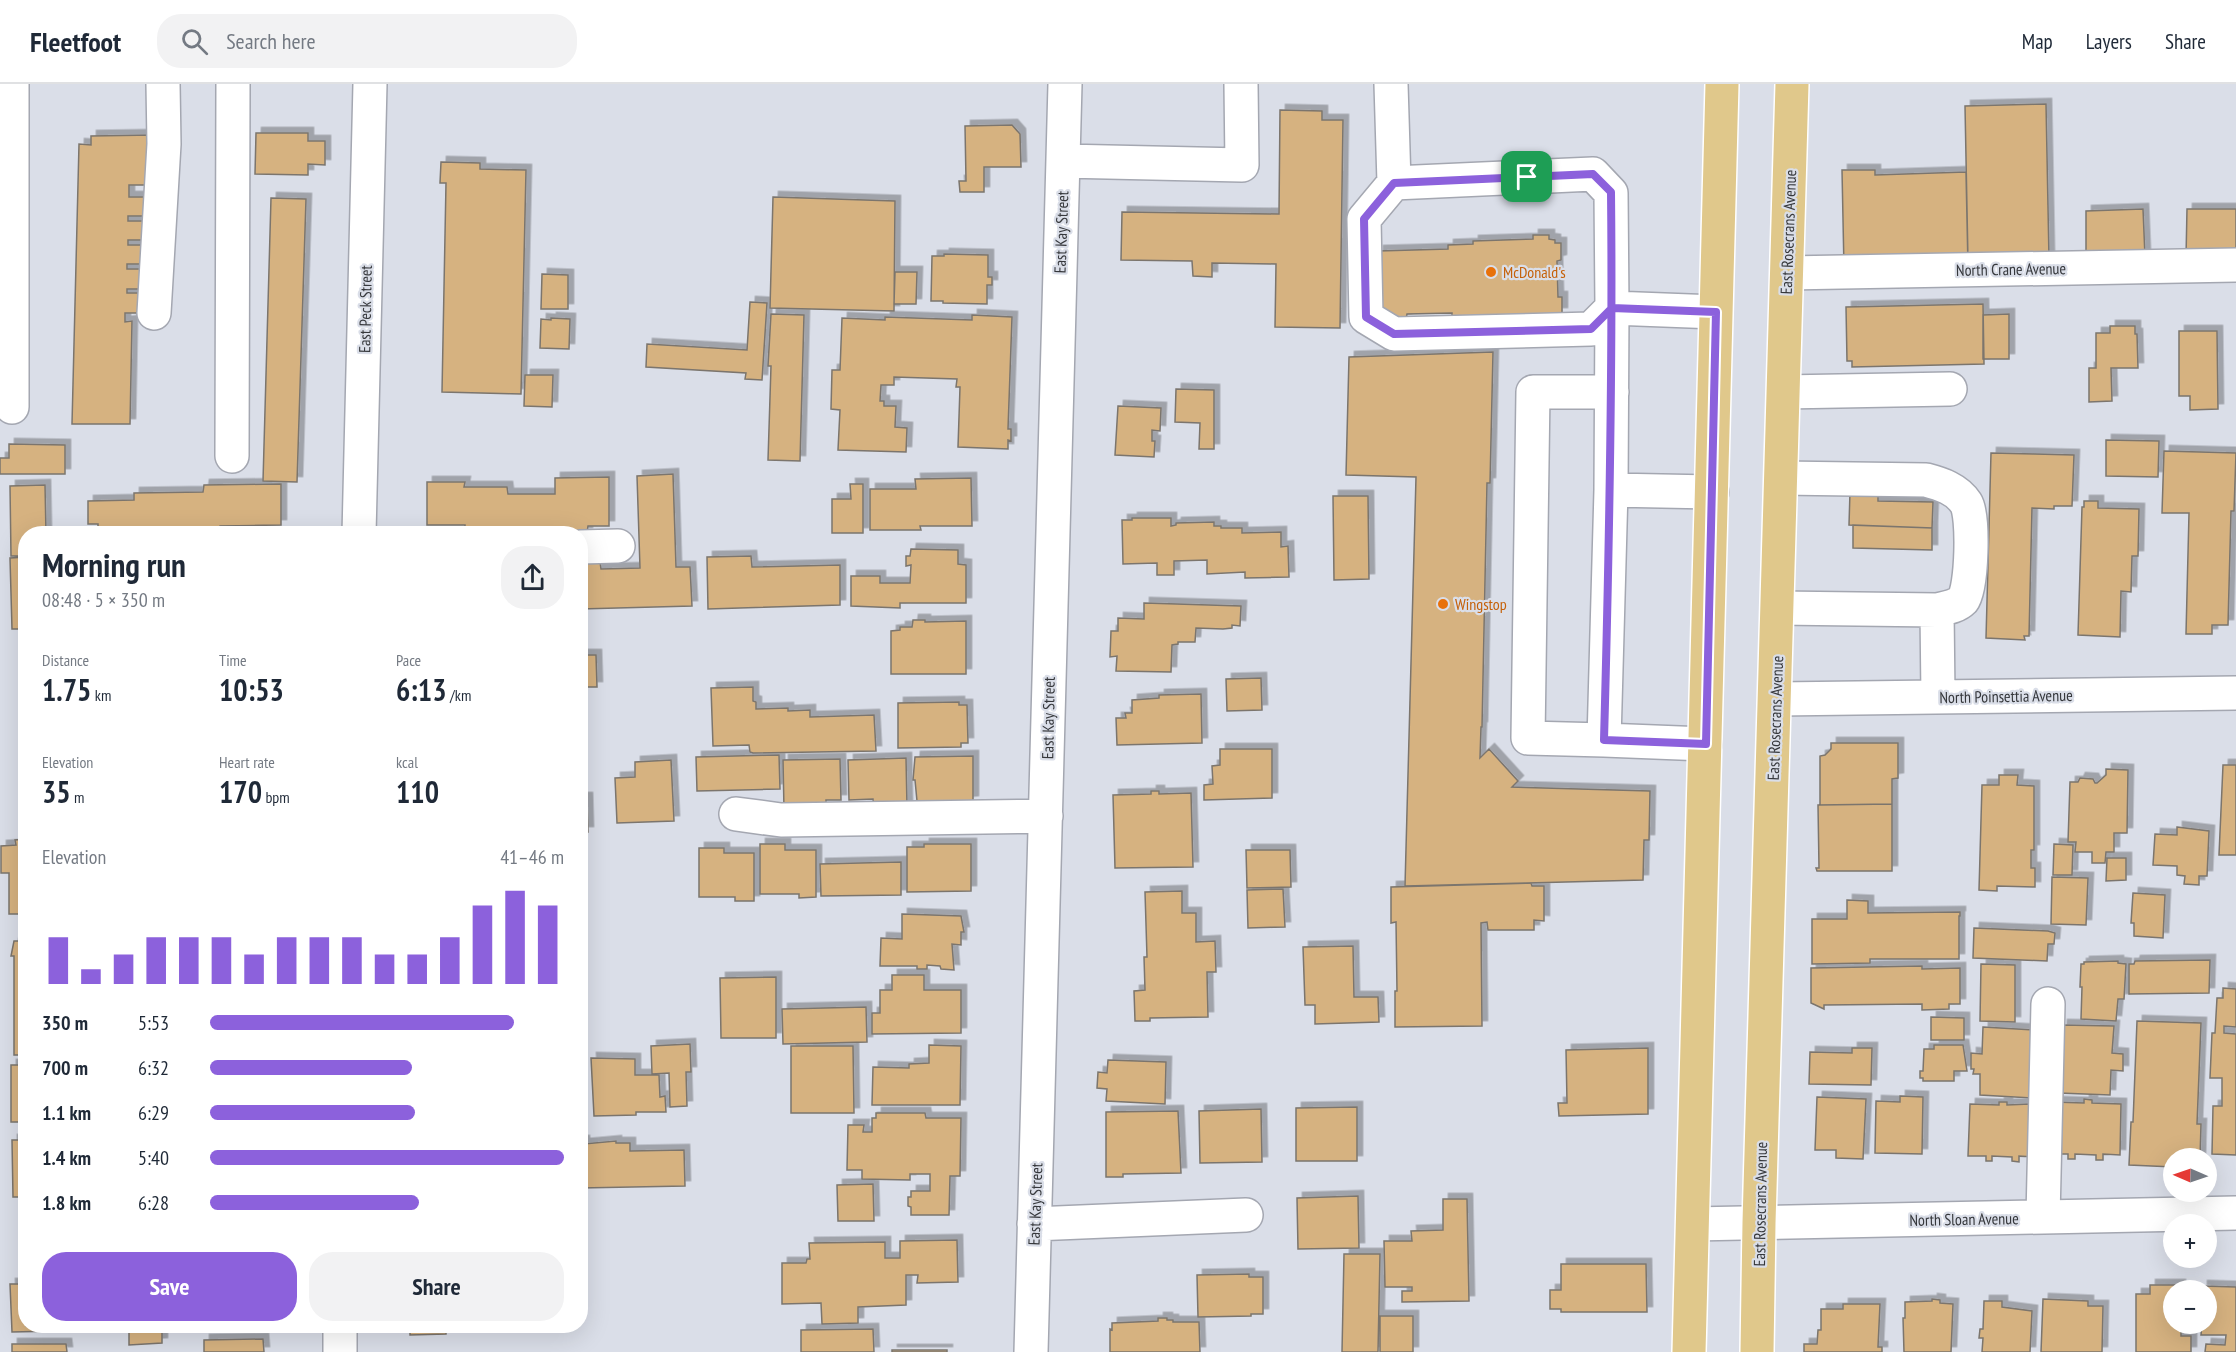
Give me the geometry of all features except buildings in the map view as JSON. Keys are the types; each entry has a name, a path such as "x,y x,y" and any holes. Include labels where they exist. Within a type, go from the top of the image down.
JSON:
{"main road":[{"path":"1689,1352 1722,84"},
{"name":"East Rosecrans Avenue","path":"1757,1352 1792,84"}],"street":[{"path":"12,84 12,407"},
{"path":"154,312 164,144 163,84"},
{"path":"232,456 233,84"},
{"name":"East Peck Street","path":"359,526 370,84"},
{"name":"East Kay Street","path":"1031,1352 1065,84"},
{"path":"1063,161 1242,165 1241,84"},
{"path":"1391,84 1394,183 1364,219 1366,317 1394,334 1591,329 1612,308 1716,312"},
{"path":"1394,183 1593,174 1611,192 1611,490 1604,740"},
{"name":"North Crane Avenue","path":"1786,273 2236,265"},
{"path":"1784,392 1950,389"},
{"path":"1612,392 1533,392 1528,738 1706,744"},
{"path":"1778,608 1937,610 1954,606 1962,601 1968,591 1970,576 1970,513 1966,502 1946,485 1926,480 1781,478"},
{"path":"1611,490 1712,492"},
{"path":"588,547 618,546"},
{"path":"1937,610 1938,697"},
{"name":"North Poinsettia Avenue","path":"1775,699 2236,693"},
{"path":"736,814 780,820 1045,825"},
{"path":"757,839 1045,825"},
{"path":"2043,1217 2048,1004"},
{"name":"North Sloan Avenue","path":"1693,1224 2236,1213"},
{"path":"1034,1224 1246,1215"},
{"path":"340,1333 340,1352"}],"place":[{"name":"McDonald's","path":"1491,272"},
{"name":"Wingstop","path":"1443,604"}],"route":[{"path":"1527,177 1394,183 1364,219 1366,317 1394,334 1591,329 1612,308 1716,312 1706,744 1604,740 1611,490 1612,308 1611,192 1593,174 1527,177"}]}
